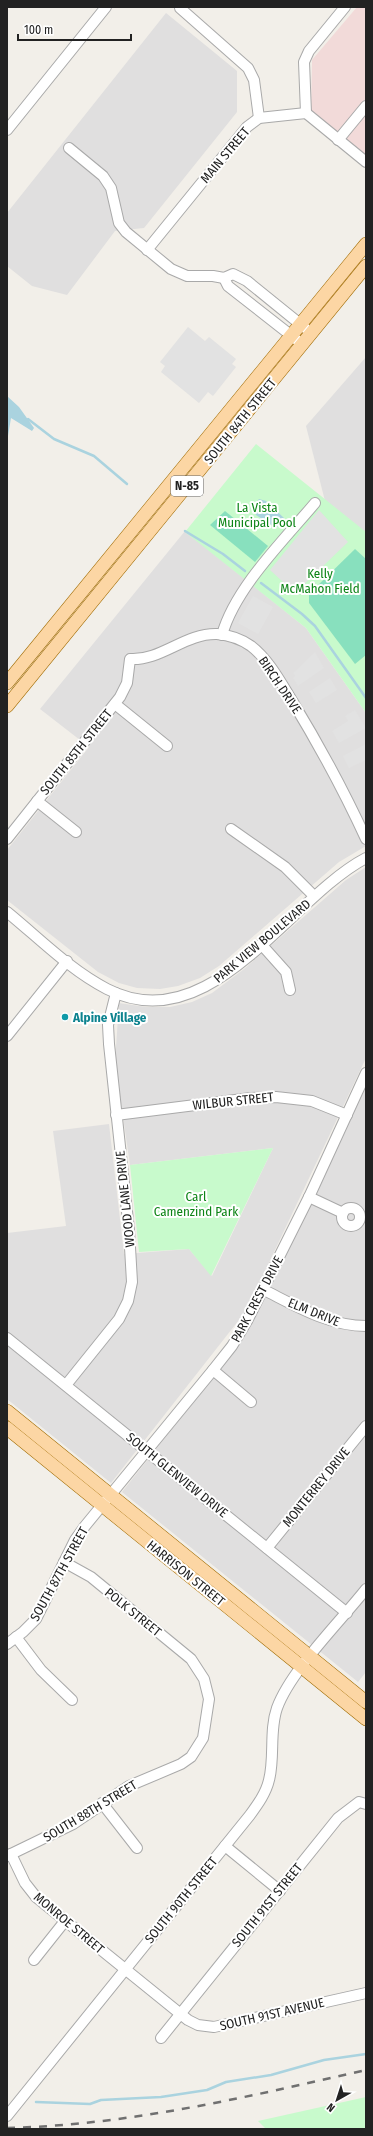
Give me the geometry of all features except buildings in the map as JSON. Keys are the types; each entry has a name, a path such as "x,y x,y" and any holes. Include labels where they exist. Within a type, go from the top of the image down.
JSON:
{"main road":[{"name":"SOUTH 84TH STREET","path":"7,683 366,244"},
{"name":"SOUTH 84TH STREET","path":"7,706 366,266"},
{"name":"HARRISON STREET","path":"7,1411 106,1500 306,1662 366,1719"},
{"name":"HARRISON STREET","path":"7,1428 106,1500"},
{"name":"HARRISON STREET","path":"306,1662 366,1702"}],"street":[{"path":"7,130 106,7"},
{"path":"345,7 309,51 304,62 306,113 366,162"},
{"path":"180,8 248,68 254,80 259,118"},
{"path":"338,140 366,106"},
{"name":"MAIN STREET","path":"147,250 247,127 259,118 306,113"},
{"path":"69,148 103,176 111,188 119,223 126,232 147,250 182,276 224,278 233,274 247,281 312,333"},
{"path":"224,278 228,286 302,344"},
{"path":"222,635 229,612 242,592 315,502"},
{"name":"BIRCH DRIVE","path":"130,659 151,657 201,636 222,635 236,638 248,644 258,653 271,669 331,766 366,839"},
{"name":"SOUTH 85TH STREET","path":"7,839 115,704 125,688 130,659"},
{"path":"115,704 167,746"},
{"path":"37,801 76,832"},
{"path":"231,829 285,867 314,896"},
{"name":"PARK VIEW BOULEVARD","path":"7,912 89,978 116,993 131,997 169,999 196,992 222,978 338,876 366,858"},
{"path":"261,944 286,972 290,990"},
{"path":"7,1036 67,961"},
{"name":"WOOD LANE DRIVE","path":"66,1385 119,1319 128,1300 131,1287 132,1270 129,1230 116,1115 108,1025 116,993"},
{"name":"PARK CREST DRIVE","path":"106,1500 232,1346 264,1290 366,1073"},
{"name":"WILBUR STREET","path":"116,1115 244,1099 276,1097 312,1102 347,1115"},
{"path":"309,1197 343,1213"},
{"name":"ELM DRIVE","path":"264,1290 328,1320 347,1325 366,1326"},
{"name":"SOUTH GLENVIEW DRIVE","path":"7,1338 347,1613"},
{"path":"213,1370 251,1402"},
{"name":"MONTERREY DRIVE","path":"267,1548 366,1426"},
{"name":"SOUTH 87TH STREET","path":"7,1644 36,1619 78,1535 106,1500"},
{"name":"POLK STREET","path":"64,1562 97,1582 191,1659 198,1668"},
{"name":"SOUTH 90TH STREET","path":"7,2116 250,1815 265,1792 271,1770 273,1734 277,1709 286,1688 366,1589"},
{"path":"16,1637 41,1670 72,1700"},
{"name":"SOUTH 88TH STREET","path":"9,1855 73,1824 129,1786 181,1764 196,1751 203,1738 209,1709 208,1689 198,1668"},
{"path":"102,1803 137,1848"},
{"name":"SOUTH 91ST STREET","path":"161,2038 338,1818 362,1803"},
{"path":"225,1846 280,1890"},
{"name":"MONROE STREET","path":"9,1855 20,1876 32,1892 125,1970"},
{"path":"34,1960 65,1921"},
{"name":"SOUTH 91ST AVENUE","path":"125,1970 180,2014 198,2025 214,2027 366,1993"}],"shaded area":[{"path":"357,7 366,7 366,157 311,111 312,60"},
{"path":"166,13 237,71 237,112 144,228 115,231 67,295 32,286 7,266 7,213"},
{"path":"188,327 205,341 209,337 236,359 232,364 236,367 213,396 208,392 199,403 161,372 165,366 160,362"},
{"path":"366,357 366,533 325,501 306,426"},
{"path":"319,510 348,542 295,593 270,570"},
{"path":"185,531 306,628 366,713 366,846 339,862 219,966 200,978 178,986 160,989 137,988 119,983 98,972 7,900 7,850 89,747 40,709"},
{"path":"253,596 273,607 258,634 238,623"},
{"path":"315,652 324,668 298,686 293,678 295,676 293,673"},
{"path":"330,678 337,690 316,703 309,692"},
{"path":"355,710 366,728 339,743 332,731 348,721 345,716"},
{"path":"366,744 366,760 349,768 343,756"},
{"path":"366,867 366,1058 246,1311 111,1483 7,1399 7,1233 66,1226 53,1131 109,1124 124,1254 189,1249 212,1276 273,1148 130,1165 115,1062 119,1003 146,1007 170,1007 192,1002 212,993 244,969 346,880"},
{"path":"366,1087 366,1672 358,1682 122,1492 241,1342"}],"green space":[{"path":"256,444 366,532 366,713 306,628 185,532"},
{"path":"225,511 268,546 255,562 210,525"},
{"path":"355,549 366,559 366,655 355,664 309,603 309,594"},
{"name":"Carl Camenzind Park","path":"273,1148 211,1276 189,1249 139,1252 130,1165"},
{"path":"366,2097 366,2129 266,2129 258,2121"}],"water":[{"path":"7,396 19,407 34,428 32,431 11,418 7,442"},
{"path":"259,499 266,501 284,518 276,528 256,515 253,506"}],"waterway":[{"path":"28,419 54,439 94,456 127,484"},
{"path":"185,531 223,554 245,571"},
{"path":"261,583 302,614 315,626 366,698"},
{"path":"36,2102 90,2104 101,2100 161,2097 207,2090 226,2082 271,2075 324,2060 366,2054"}],"railway":[{"path":"7,2128 53,2126 188,2108 366,2070"}],"place":[{"name":"Alpine Village","path":"65,1017"}],"park label":[{"name":"La Vista Municipal Pool","path":"257,514"},
{"name":"Kelly McMahon Field","path":"320,580"}]}
